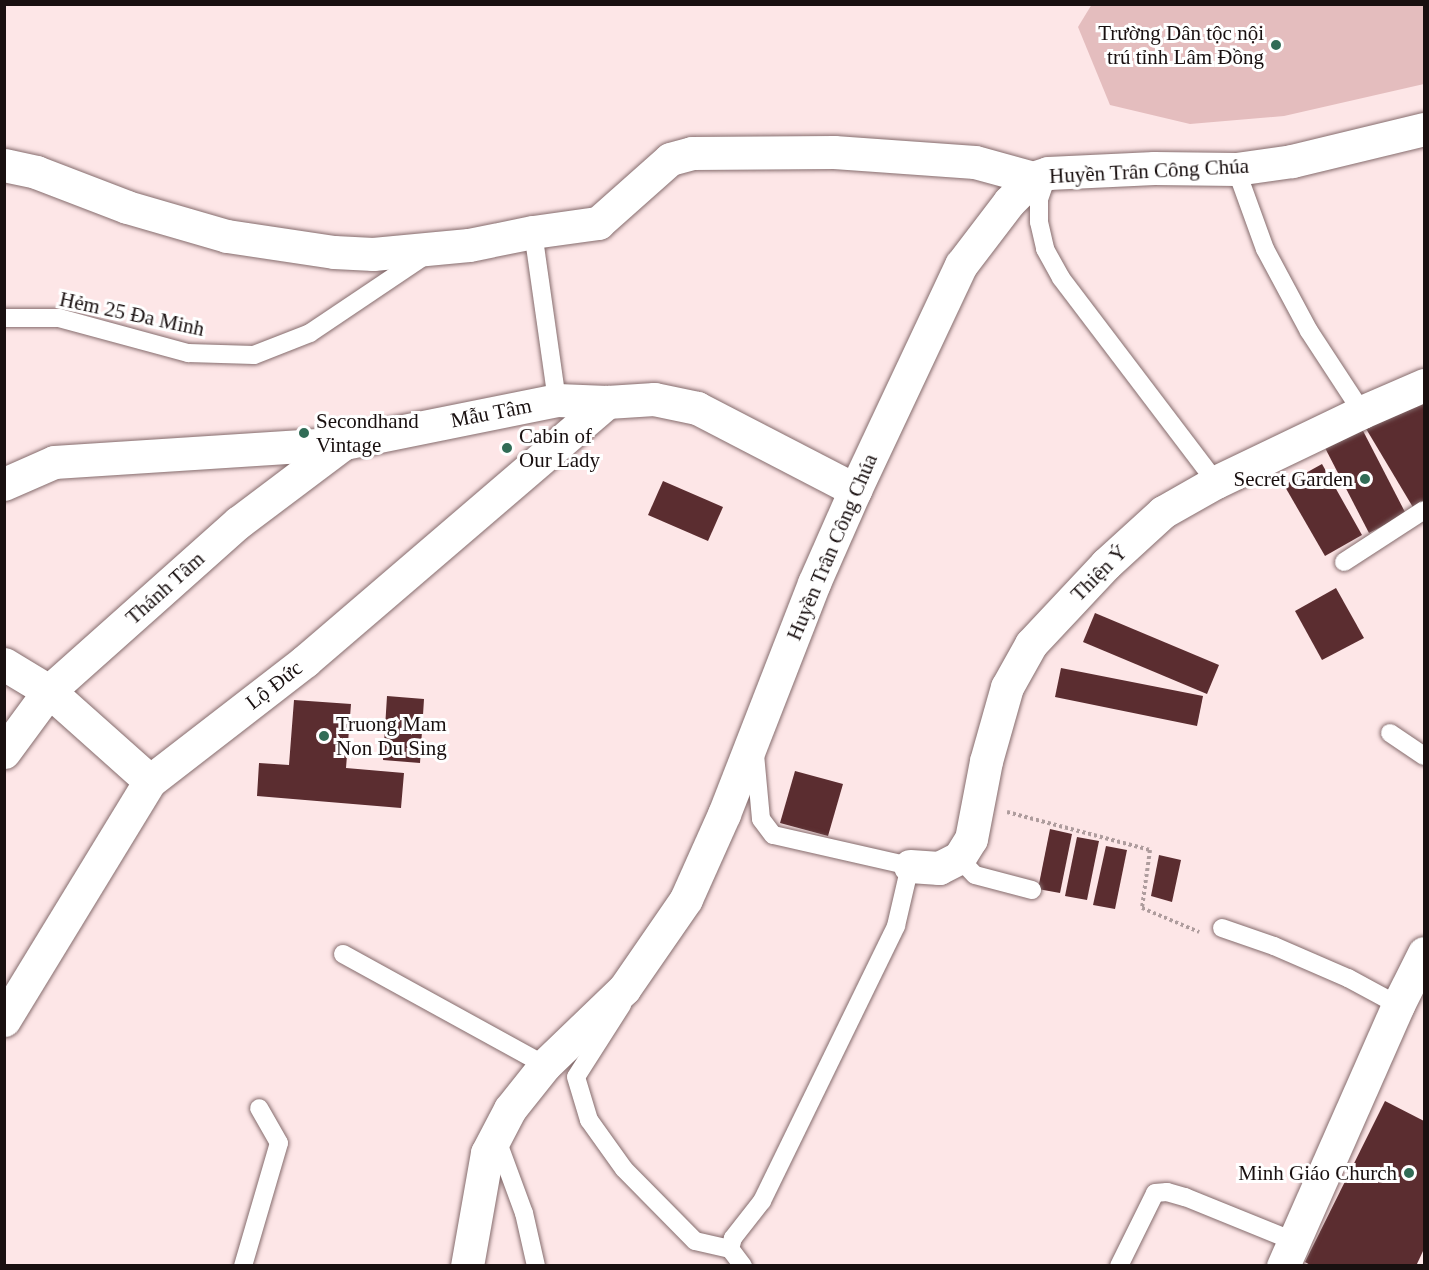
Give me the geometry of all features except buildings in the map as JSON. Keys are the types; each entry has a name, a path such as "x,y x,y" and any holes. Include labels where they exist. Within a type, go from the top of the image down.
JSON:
{"street":[{"name":"Huyền Trân Công Chúa","path":"464,1257 487,1153 510,1109 544,1065 624,989 686,899 724,814 814,583 855,490 961,265 1009,202 1040,176 1154,168 1236,169 1292,161 1425,129"},
{"path":"4,165 36,172 127,207 227,236 334,252 373,254 469,245 533,232 598,224 670,159 692,153 834,152 975,162 1040,176"},
{"name":"Thiện Ý","path":"959,858 971,839 1007,687 1031,644 1106,564 1163,512 1216,482 1362,412 1425,385"},
{"name":"Mẫu Tâm","path":"4,484 54,462 344,443 557,400 607,402 654,399 697,408 855,490"},
{"name":"Lộ Đức","path":"4,1020 150,781 305,661 607,402"},
{"name":"Thánh Tâm","path":"4,752 50,691 239,522 344,443"},
{"path":"4,664 50,691 150,781"},
{"path":"910,866 939,868 959,858"},
{"path":"1290,1254 1398,1005 1425,953"}],"lane":[{"path":"1236,169 1265,249 1309,331 1362,412"},
{"path":"1040,176 1039,222 1046,249 1056,268 1216,482"},
{"path":"533,232 557,400"},
{"name":"Hẻm 25 Đa Minh","path":"4,318 59,318 188,353 254,355 310,333 435,248"},
{"path":"1344,562 1425,510"},
{"path":"1390,733 1425,756"},
{"path":"730,1249 733,1238 762,1201 896,926 910,866 773,835 760,819 753,739"},
{"path":"959,858 975,875 1032,891"},
{"path":"1214,931 1274,946 1348,978 1398,1005"},
{"path":"343,954 544,1065"},
{"path":"624,989 622,1008 576,1077 590,1120 624,1169 695,1241 730,1249 743,1266"},
{"path":"243,1266 279,1143 259,1108"},
{"path":"496,1137 524,1213 536,1266"},
{"path":"1119,1266 1155,1193 1167,1192 1185,1197 1290,1254"}],"path":[{"path":"978,805 1150,850 1142,908 1175,924 1214,931"}],"shaded area":[{"name":"Trường Dân tộc nội trú tỉnh Lâm Đồng","path":"1092,4 1424,5 1424,84 1284,116 1190,124 1110,105 1078,27"}],"place":[{"name":"Trường Dân tộc nội trú tỉnh Lâm Đồng","path":"1276,45"},
{"name":"Secondhand Vintage","path":"304,433"},
{"name":"Cabin of Our Lady","path":"507,448"},
{"name":"Secret Garden","path":"1365,479"},
{"name":"Truong Mam Non Du Sing","path":"324,736"},
{"name":"Minh Giáo Church","path":"1409,1173"}]}
